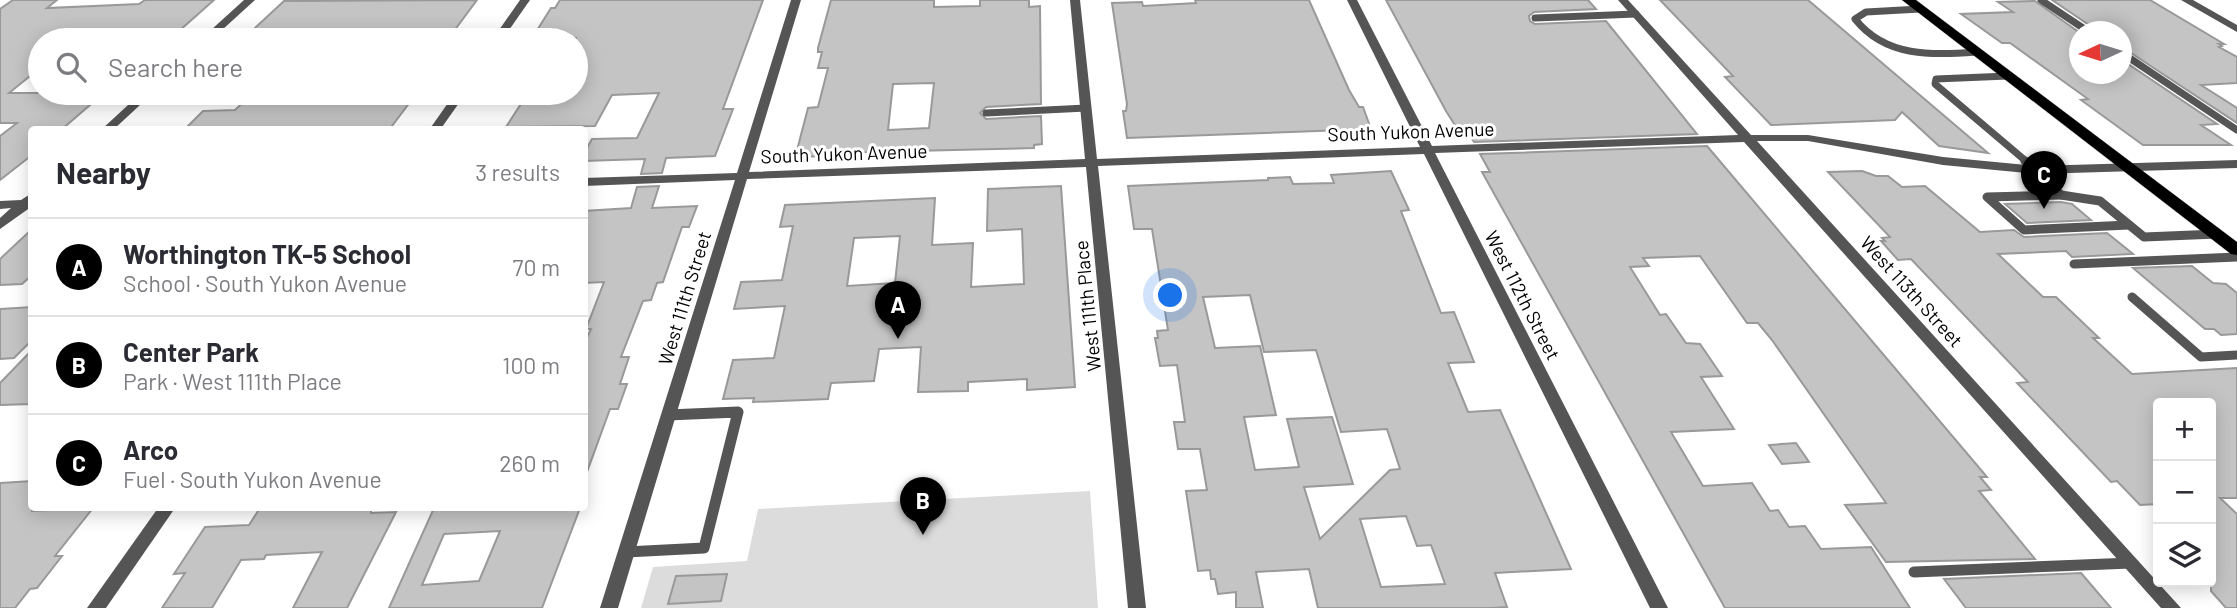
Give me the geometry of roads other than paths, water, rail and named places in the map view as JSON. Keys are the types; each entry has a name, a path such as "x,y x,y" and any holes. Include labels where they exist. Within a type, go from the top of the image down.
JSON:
{"main road":[{"path":"1908,0 2237,250"}],"street":[{"path":"218,28 250,0"},
{"path":"505,28 525,0"},
{"name":"West 111th Street","path":"609,608 796,0"},
{"name":"West 111th Place","path":"1076,0 1137,608"},
{"name":"West 112th Street","path":"1352,0 1659,608"},
{"name":"West 113th Street","path":"1623,0 2172,608"},
{"path":"2186,0 2237,29"},
{"path":"110,126 134,105"},
{"path":"437,126 452,105"},
{"name":"South Yukon Avenue","path":"588,182 1747,138 1808,138 1980,166 2036,170 2237,164"},
{"path":"0,205 28,201"},
{"path":"0,225 28,202"},
{"path":"96,608 165,511"}],"lane":[{"path":"2041,0 2072,21"},
{"path":"1920,9 1866,12 1855,19 1883,44 1900,52 1977,52"},
{"path":"1535,18 1636,14"},
{"path":"2132,60 2237,130"},
{"path":"2008,76 1936,79 1935,84 2036,170 2061,195"},
{"path":"986,113 1086,108"},
{"path":"2129,225 2024,230 1987,197 2018,199 2061,195 2100,201 2144,237 2217,234"},
{"path":"2069,219 2079,227"},
{"path":"2042,220 2051,228"},
{"path":"2074,264 2237,257"},
{"path":"2132,296 2200,357 2237,355"},
{"path":"626,552 704,548 738,412 668,415"},
{"path":"1914,572 2131,563"}],"place":[{"name":"Arco","path":"2044,209"},
{"name":"Worthington TK-5 School","path":"898,339"},
{"name":"Center Park","path":"923,535"}]}
